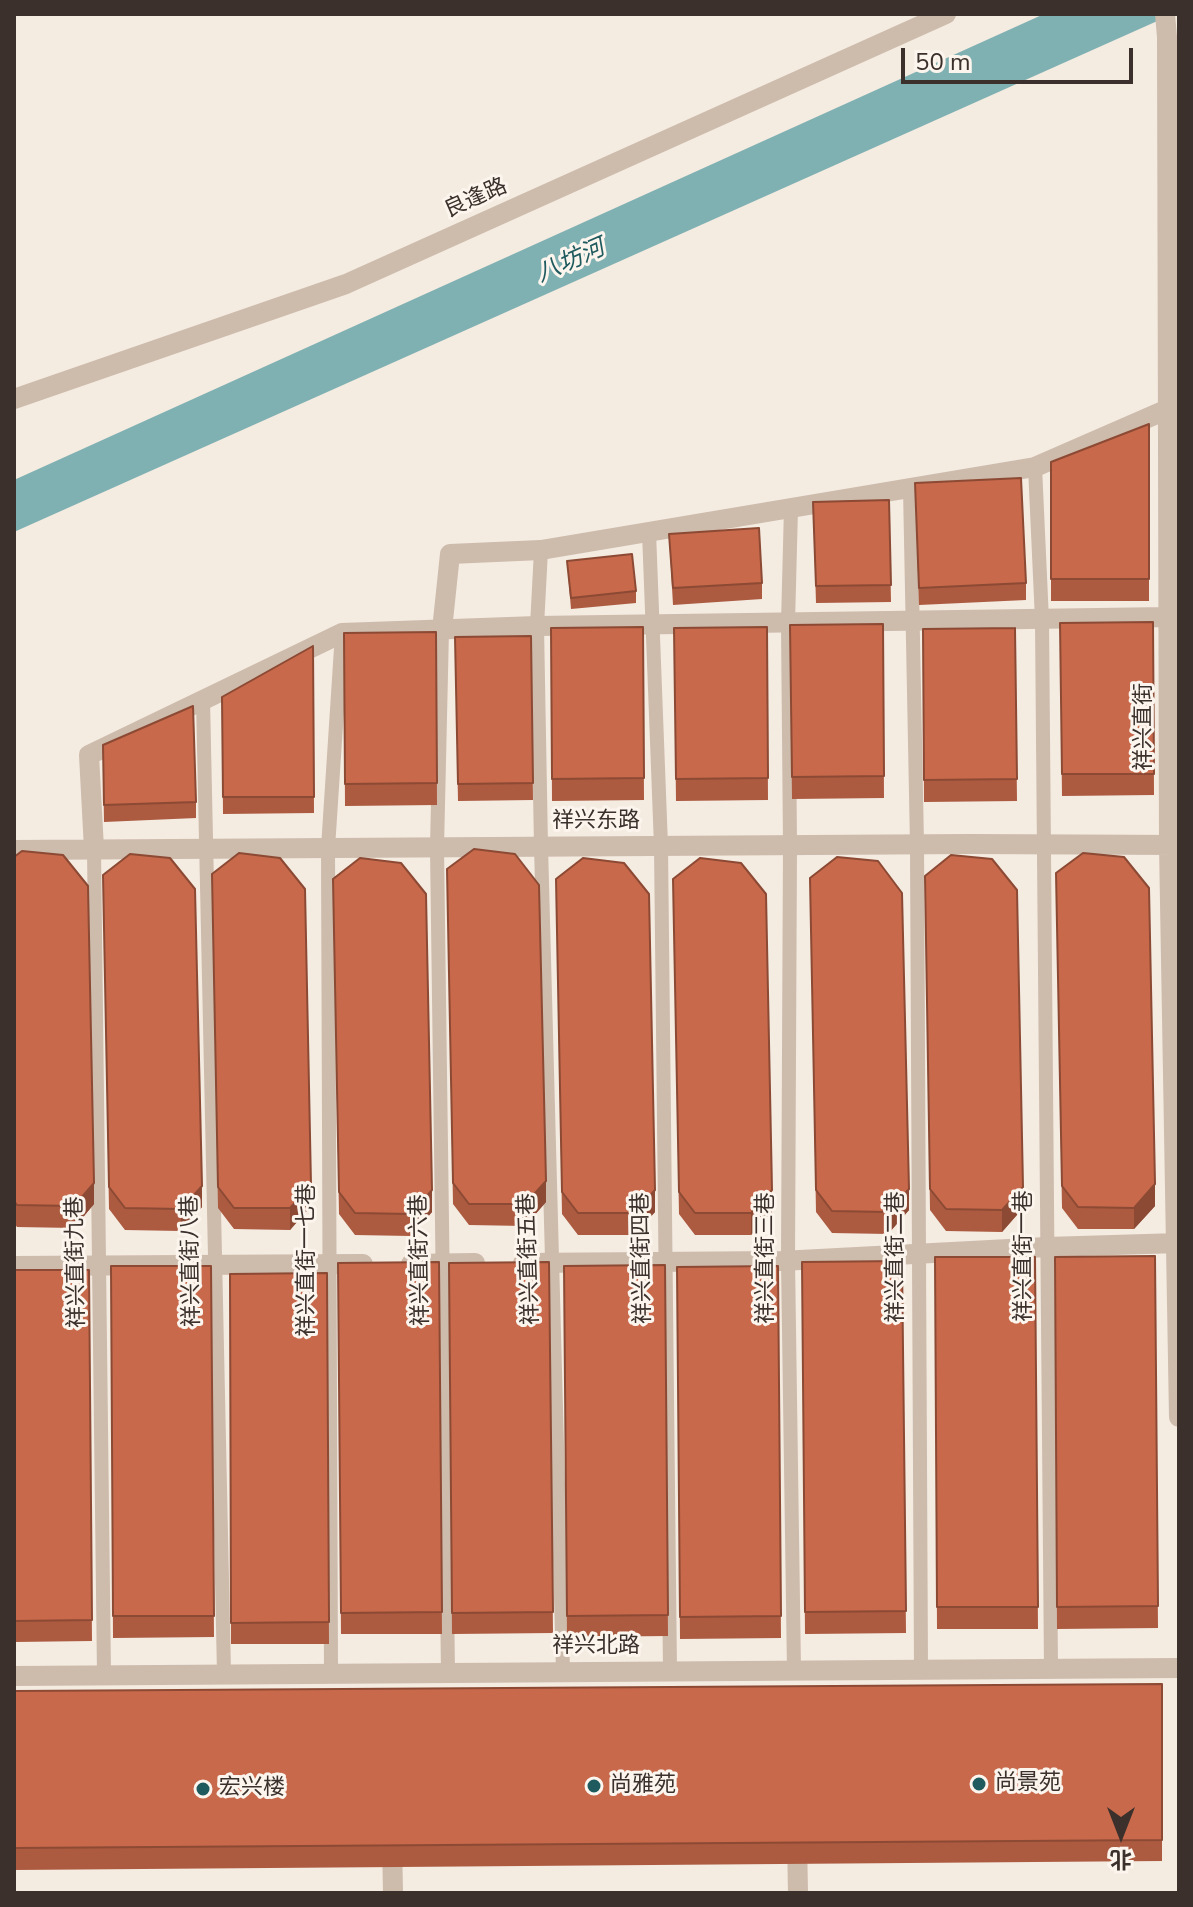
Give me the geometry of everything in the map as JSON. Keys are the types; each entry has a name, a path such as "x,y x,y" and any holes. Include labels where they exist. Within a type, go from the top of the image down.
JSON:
{"street":[{"name":"良逢路","path":"14,399 346,284 946,14"},
{"name":"祥兴直街","path":"1165,14 1171,49 1168,617 1174,845 1179,1417"},
{"path":"442,630 450,554 541,550 1035,467 1168,409"},
{"path":"94,849 89,755 342,633 537,626 1168,617"},
{"name":"祥兴东路","path":"14,850 1174,845"},
{"path":"14,1266 788,1261 1177,1243"},
{"name":"祥兴北路","path":"14,1676 331,1673 390,1680 448,1672 670,1671 794,1678 921,1669 1179,1668"},
{"path":"392,1814 393,1893"},
{"path":"796,1814 798,1893"}],"lane":[{"name":"祥兴直街一巷","path":"1035,467 1042,620 1051,1668"},
{"name":"祥兴直街二巷","path":"910,488 917,844 921,1669"},
{"name":"祥兴直街三巷","path":"791,508 788,623 788,1261 794,1678"},
{"name":"祥兴直街四巷","path":"649,532 661,846 670,1671"},
{"name":"祥兴直街五巷","path":"541,550 537,626 541,846 563,1671"},
{"name":"祥兴直街六巷","path":"442,630 437,847 448,1672"},
{"name":"祥兴直街一七巷","path":"331,1673 328,848 342,633"},
{"name":"祥兴直街八巷","path":"203,700 224,1673"},
{"name":"祥兴直街九巷","path":"94,849 104,1674"}],"water":[{"name":"八坊河","path":"1044,14 1173,14 14,532 14,480"}],"building":[{"path":"1149,424 1149,579 1051,579 1051,462"},
{"path":"1021,478 1026,583 919,588 915,483"},
{"path":"889,500 891,585 816,586 813,502"},
{"path":"759,528 762,583 673,588 669,534"},
{"path":"632,554 636,591 571,598 567,561"},
{"path":"1153,622 1154,774 1062,774 1060,623"},
{"path":"883,624 884,776 792,777 790,625"},
{"path":"643,627 644,778 552,779 551,628"},
{"path":"767,627 768,778 676,779 674,628"},
{"path":"1015,628 1017,779 924,780 923,629"},
{"path":"436,632 437,783 345,784 344,633"},
{"path":"531,636 533,783 458,784 455,637"},
{"path":"313,646 314,797 223,797 222,697"},
{"path":"193,706 196,802 104,805 103,745"},
{"path":"474,849 515,854 539,885 546,1181 525,1204 469,1204 453,1183 447,869"},
{"path":"22,851 63,855 88,886 94,1183 74,1206 17,1205 14,1201 14,857"},
{"path":"239,853 280,858 305,889 311,1185 290,1208 234,1208 218,1187 212,874"},
{"path":"1083,853 1124,857 1149,888 1155,1184 1134,1208 1078,1207 1062,1186 1056,873"},
{"path":"130,854 170,858 195,889 202,1186 181,1209 125,1208 109,1187 103,875"},
{"path":"951,855 992,859 1017,890 1023,1187 1002,1210 946,1209 930,1189 925,876"},
{"path":"837,857 878,861 902,893 909,1189 888,1212 832,1211 816,1190 810,878"},
{"path":"360,858 401,863 426,894 432,1190 411,1214 355,1213 339,1192 333,879"},
{"path":"583,858 624,863 649,894 655,1190 634,1213 578,1213 562,1192 556,879"},
{"path":"700,858 741,863 766,894 772,1190 751,1213 695,1213 679,1192 673,879"},
{"path":"1155,1256 1158,1606 1057,1607 1055,1257"},
{"path":"935,1257 1035,1257 1038,1607 937,1607"},
{"path":"902,1261 906,1611 805,1612 802,1262"},
{"path":"439,1262 442,1612 341,1613 338,1263"},
{"path":"549,1262 553,1612 452,1613 449,1263"},
{"path":"665,1265 668,1615 567,1616 564,1266"},
{"path":"111,1266 211,1266 214,1616 113,1616"},
{"path":"778,1266 781,1616 680,1617 677,1267"},
{"path":"14,1270 89,1270 92,1620 14,1621"},
{"path":"327,1273 329,1622 231,1623 230,1274"},
{"path":"1162,1684 1162,1840 14,1848 14,1691"}],"place":[{"name":"尚景苑","path":"979,1784"},
{"name":"尚雅苑","path":"594,1786"},
{"name":"宏兴楼","path":"203,1789"}]}
